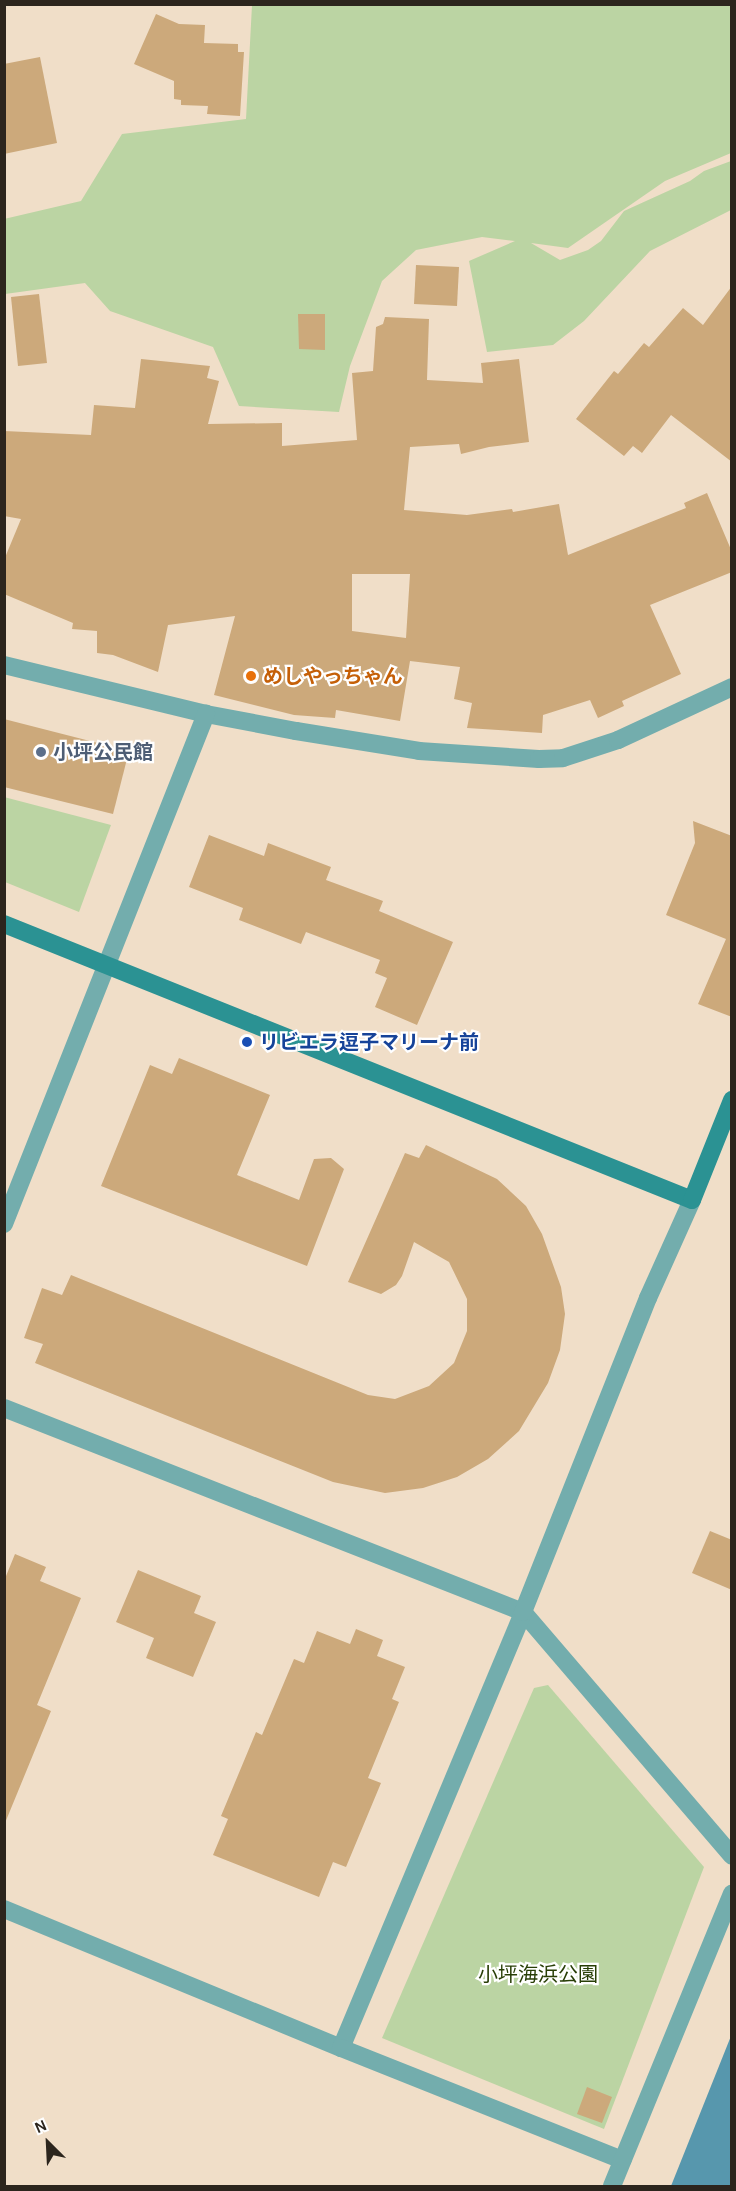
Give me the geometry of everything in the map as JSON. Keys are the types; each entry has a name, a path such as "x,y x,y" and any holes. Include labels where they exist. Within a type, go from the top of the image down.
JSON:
{"street":[{"path":"4,665 206,714 419,751 539,759 563,758 618,740 732,687"},
{"path":"4,1224 206,714"},
{"path":"4,924 692,1200"},
{"path":"341,2048 523,1612 648,1298 692,1200 732,1100"},
{"path":"4,1408 523,1612 732,1856"},
{"path":"612,2187 732,1894"},
{"path":"4,1909 341,2048 623,2160"}],"green space":[{"path":"252,5 731,5 731,153 665,181 568,248 531,243 560,260 588,250 601,241 624,211 690,181 704,171 731,161 731,210 650,251 584,321 553,345 487,352 469,261 515,241 482,237 416,250 382,281 350,366 339,412 239,406 213,347 110,311 85,283 5,294 4,219 81,201 122,134 246,119"},
{"path":"4,797 111,825 79,912 5,882"},
{"name":"小坪海浜公園","path":"548,1685 704,1867 604,2129 382,2038 534,1688"}],"water":[{"path":"731,2036 731,2186 671,2186"}],"building":[{"path":"156,14 179,24 205,25 204,43 238,44 238,52 244,52 240,116 207,114 208,106 181,105 181,100 174,99 174,81 134,64"},
{"path":"40,57 57,143 4,154 4,64"},
{"path":"416,265 459,267 457,306 414,304"},
{"path":"732,286 732,462 671,415 642,453 633,446 624,456 576,419 614,371 618,374 644,343 649,347 683,308 703,325"},
{"path":"39,294 47,363 18,366 11,297"},
{"path":"298,314 325,314 325,350 299,349"},
{"path":"385,317 429,319 427,380 483,383 481,363 519,359 529,442 489,447 461,454 459,444 410,447 404,510 467,515 512,509 513,512 559,504 568,555 686,508 684,503 707,493 732,552 732,572 650,605 681,674 622,701 624,706 598,718 590,700 543,715 542,733 467,728 472,703 454,699 460,667 410,661 400,721 336,710 335,718 294,715 214,695 235,616 168,625 158,672 113,655 97,653 97,631 72,629 73,623 4,594 4,560 21,519 4,516 4,431 91,435 94,405 135,408 141,359 210,366 207,378 219,381 208,424 282,423 282,446 357,440 352,373 373,371 376,327 383,324","holes":["352,574 410,574 406,638 352,631"]},
{"path":"4,719 129,751 113,814 4,787"},
{"path":"693,821 732,836 732,1017 698,1004 726,939 666,915 695,843"},
{"path":"209,835 264,856 268,843 331,867 326,880 383,901 379,911 453,942 417,1025 375,1007 387,978 375,973 380,960 306,932 301,944 239,920 243,908 189,887"},
{"path":"179,1058 270,1095 237,1175 299,1200 314,1159 331,1158 344,1169 307,1266 101,1186 150,1065 172,1074"},
{"path":"426,1145 497,1179 526,1206 542,1234 561,1287 565,1314 560,1350 548,1383 519,1431 488,1459 457,1477 423,1488 385,1493 333,1482 35,1363 43,1344 24,1338 42,1288 62,1295 71,1275 368,1395 395,1399 429,1386 454,1363 467,1331 467,1299 449,1262 414,1242 402,1276 396,1285 381,1294 348,1282 405,1153 419,1158"},
{"path":"710,1531 732,1540 732,1590 692,1573"},
{"path":"15,1554 46,1567 40,1581 81,1598 37,1705 51,1711 5,1823 4,1581"},
{"path":"138,1570 201,1596 194,1613 216,1622 193,1677 146,1658 154,1638 116,1622"},
{"path":"356,1629 383,1640 377,1656 405,1667 392,1699 399,1702 368,1778 381,1783 346,1867 333,1862 319,1897 213,1855 228,1819 221,1816 256,1732 262,1735 294,1659 304,1663 317,1631 350,1644"},
{"path":"587,2087 612,2097 602,2123 577,2114"}],"place":[{"name":"めしやっちゃん","path":"251,676"},
{"name":"小坪公民館","path":"41,752"},
{"name":"リビエラ逗子マリーナ前","path":"247,1042"}]}
